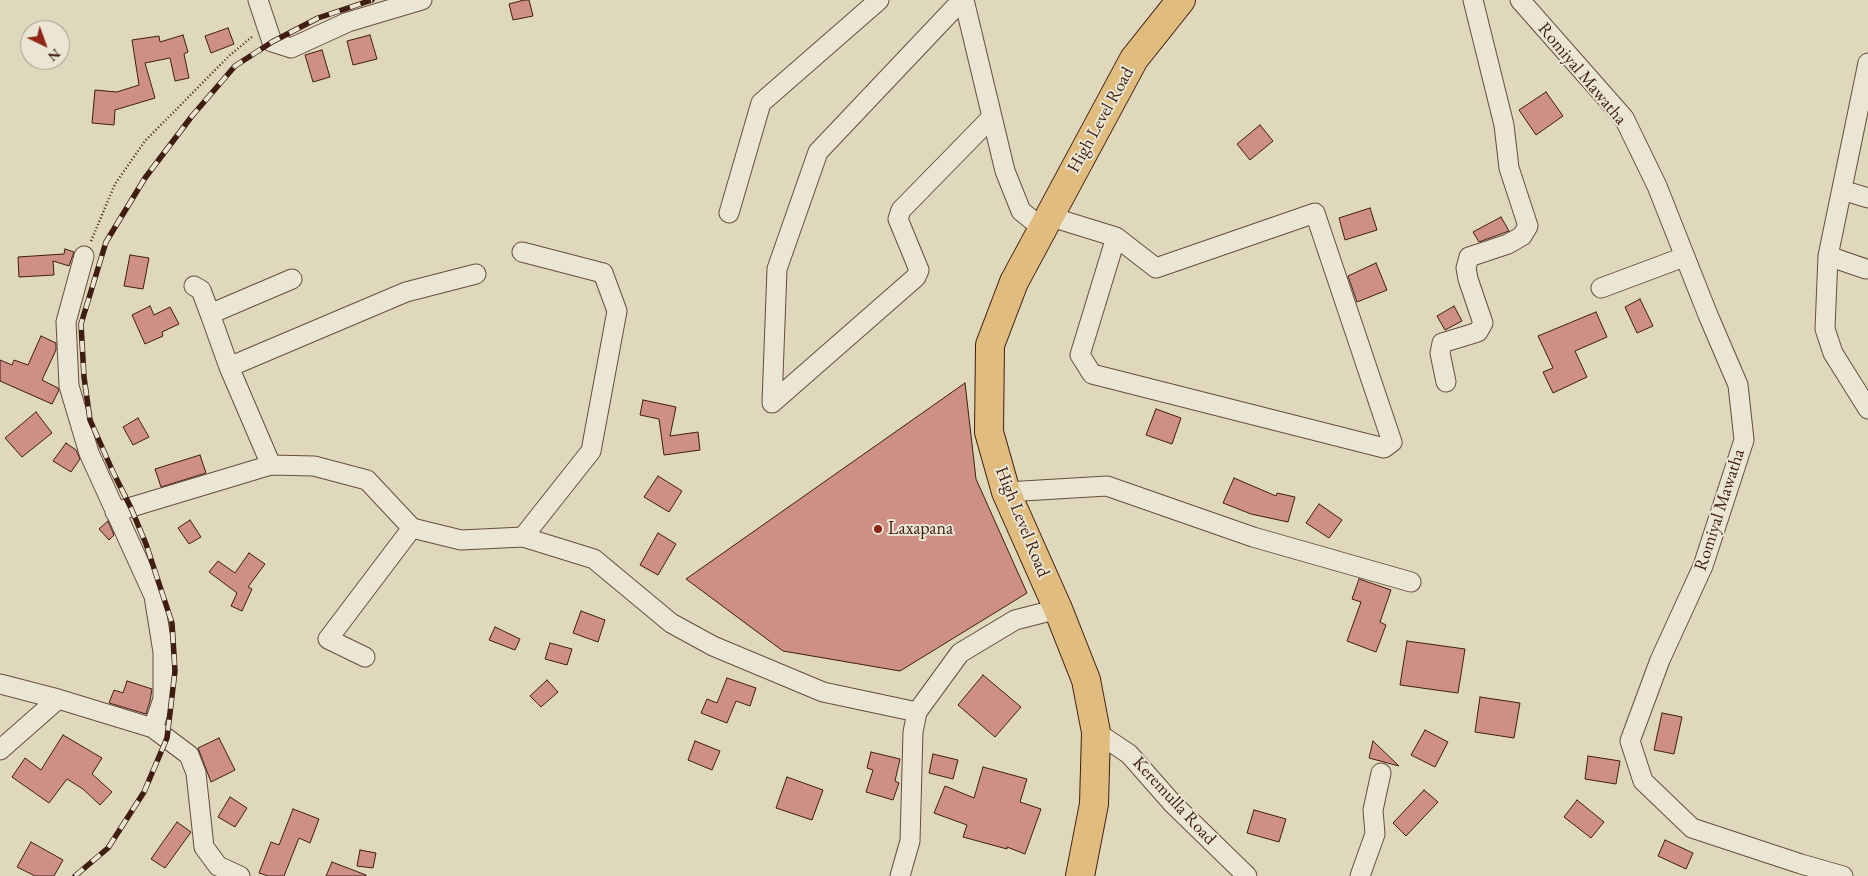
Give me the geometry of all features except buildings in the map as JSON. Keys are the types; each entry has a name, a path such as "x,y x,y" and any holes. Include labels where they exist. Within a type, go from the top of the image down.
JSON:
{"highway":[{"name":"High Level Road","path":"1080,876 1094,804 1096,732 1086,680 1058,609 1006,492 989,432 990,344 1014,282 1134,59 1181,0"}],"street":[{"path":"258,0 272,42 290,48 348,22 422,0"},
{"path":"729,213 761,103 878,0"},
{"path":"963,0 1004,171 1021,211 1045,222 1116,237 1156,268 1315,213 1392,442 1384,448 1092,374 1080,355 1116,237"},
{"path":"963,0 818,152 777,269 772,403 916,277 919,270 898,218 901,210 992,117"},
{"path":"1446,382 1440,353 1442,343 1478,332 1483,323 1468,279 1466,268 1469,257 1508,244 1522,236 1528,226 1509,168 1504,125 1473,0"},
{"name":"Romiyal Mawatha","path":"1520,0 1624,118 1657,186 1684,257 1738,385 1744,440 1703,566 1660,660 1630,741 1643,781 1692,828 1843,876"},
{"path":"1868,63 1828,256 1825,329 1833,353 1868,409"},
{"path":"1842,190 1868,198"},
{"path":"522,252 603,273 617,312 591,451 523,537"},
{"path":"84,256 66,322 69,386 89,453 154,596 163,652 163,699 153,728"},
{"path":"1828,256 1867,271"},
{"path":"1601,288 1684,257"},
{"path":"228,367 406,292 476,274"},
{"path":"210,314 292,279"},
{"path":"194,286 201,290 228,367 271,465"},
{"path":"115,512 271,465 314,466 367,480 412,528 461,540 523,537 594,559 671,623 712,646 824,692 917,712"},
{"path":"1006,492 1107,486 1253,537 1411,582"},
{"path":"365,657 328,639 412,528"},
{"path":"900,876 910,841 913,732 917,712 960,653 1015,620 1058,609"},
{"path":"0,684 58,699 153,728 189,755 196,773 204,846 214,871 240,876"},
{"path":"0,750 58,699"},
{"name":"Keremulla Road","path":"1096,732 1129,754 1173,804 1247,876"},
{"path":"1360,876 1375,834 1373,810 1382,773"}],"path":[{"path":"84,256 115,184 145,141 230,55 266,26"}],"railway":[{"path":"75,876 108,848 144,792 167,738 175,671 172,623 146,544 90,420 84,377 81,324 106,242 145,178 192,116 235,66 272,42 318,18 372,0"}],"place":[{"name":"Laxapana","path":"878,529"}]}
